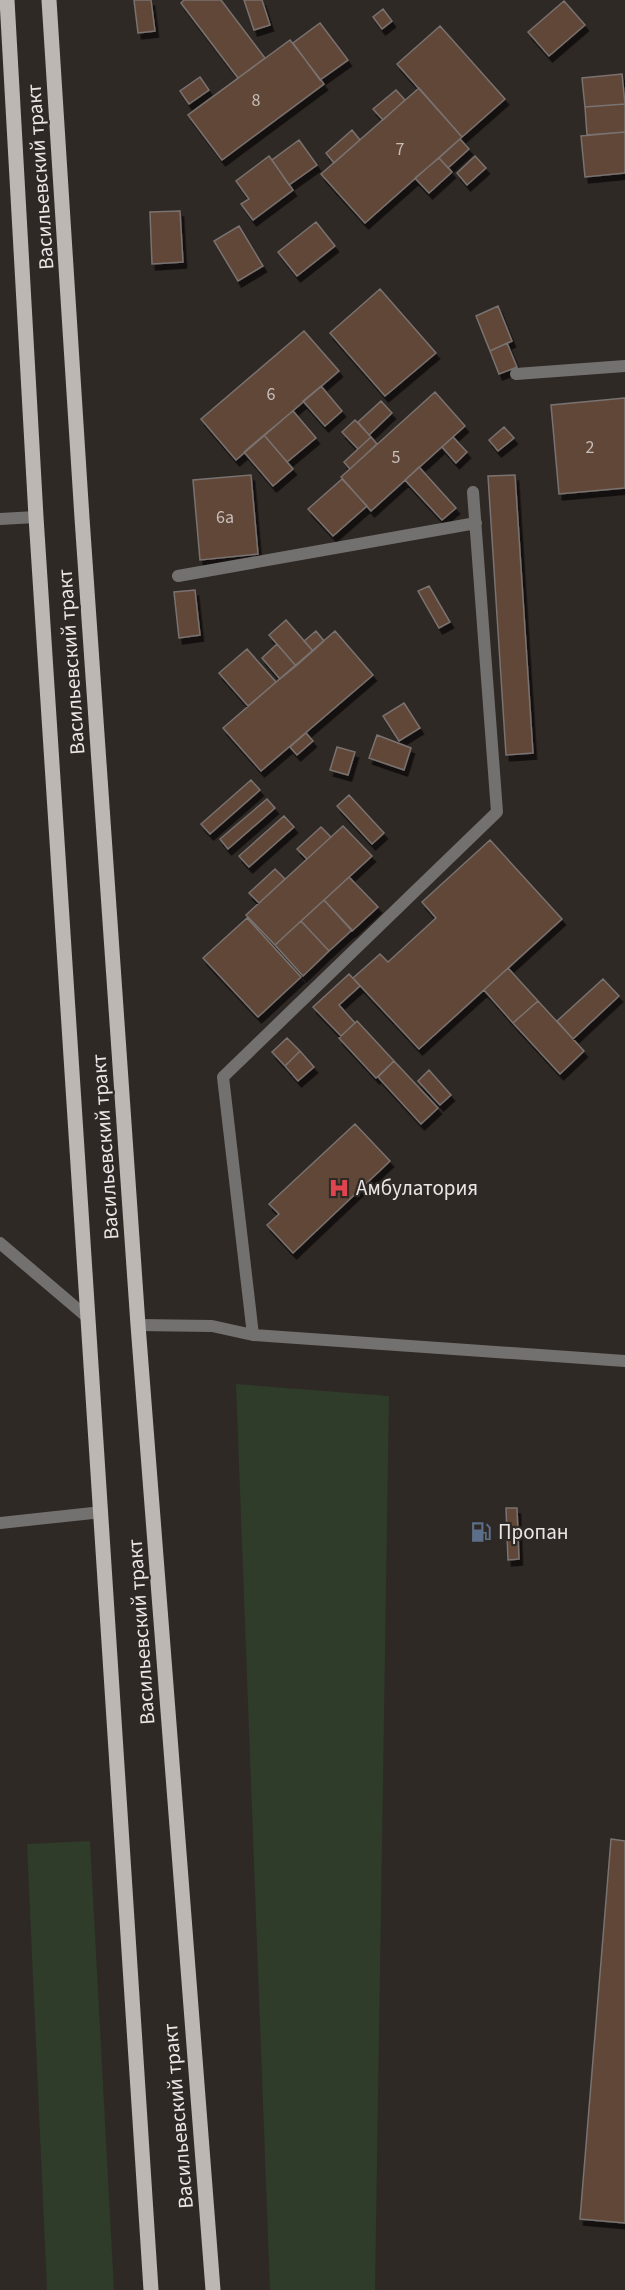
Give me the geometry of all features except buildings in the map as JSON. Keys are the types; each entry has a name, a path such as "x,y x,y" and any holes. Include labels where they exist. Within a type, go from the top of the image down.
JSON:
{"main road":[{"name":"Васильевский тракт","path":"7,0 36,517 151,2290"},
{"name":"Васильевский тракт","path":"49,0 138,1325 213,2290"}],"street":[{"path":"516,374 625,366"},
{"path":"253,1335 223,1077 497,812 473,492"},
{"path":"0,519 36,517"},
{"path":"178,576 476,523"},
{"path":"0,1243 87,1317"},
{"path":"138,1325 212,1326 253,1335 625,1361"},
{"path":"0,1523 102,1512"}],"green space":[{"path":"236,1384 389,1396 375,2290 270,2290"},
{"path":"90,1841 114,2290 47,2290 27,1844"}],"place":[{"name":"Амбулатория","path":"339,1188"},
{"name":"Пропан","path":"481,1532"}]}
